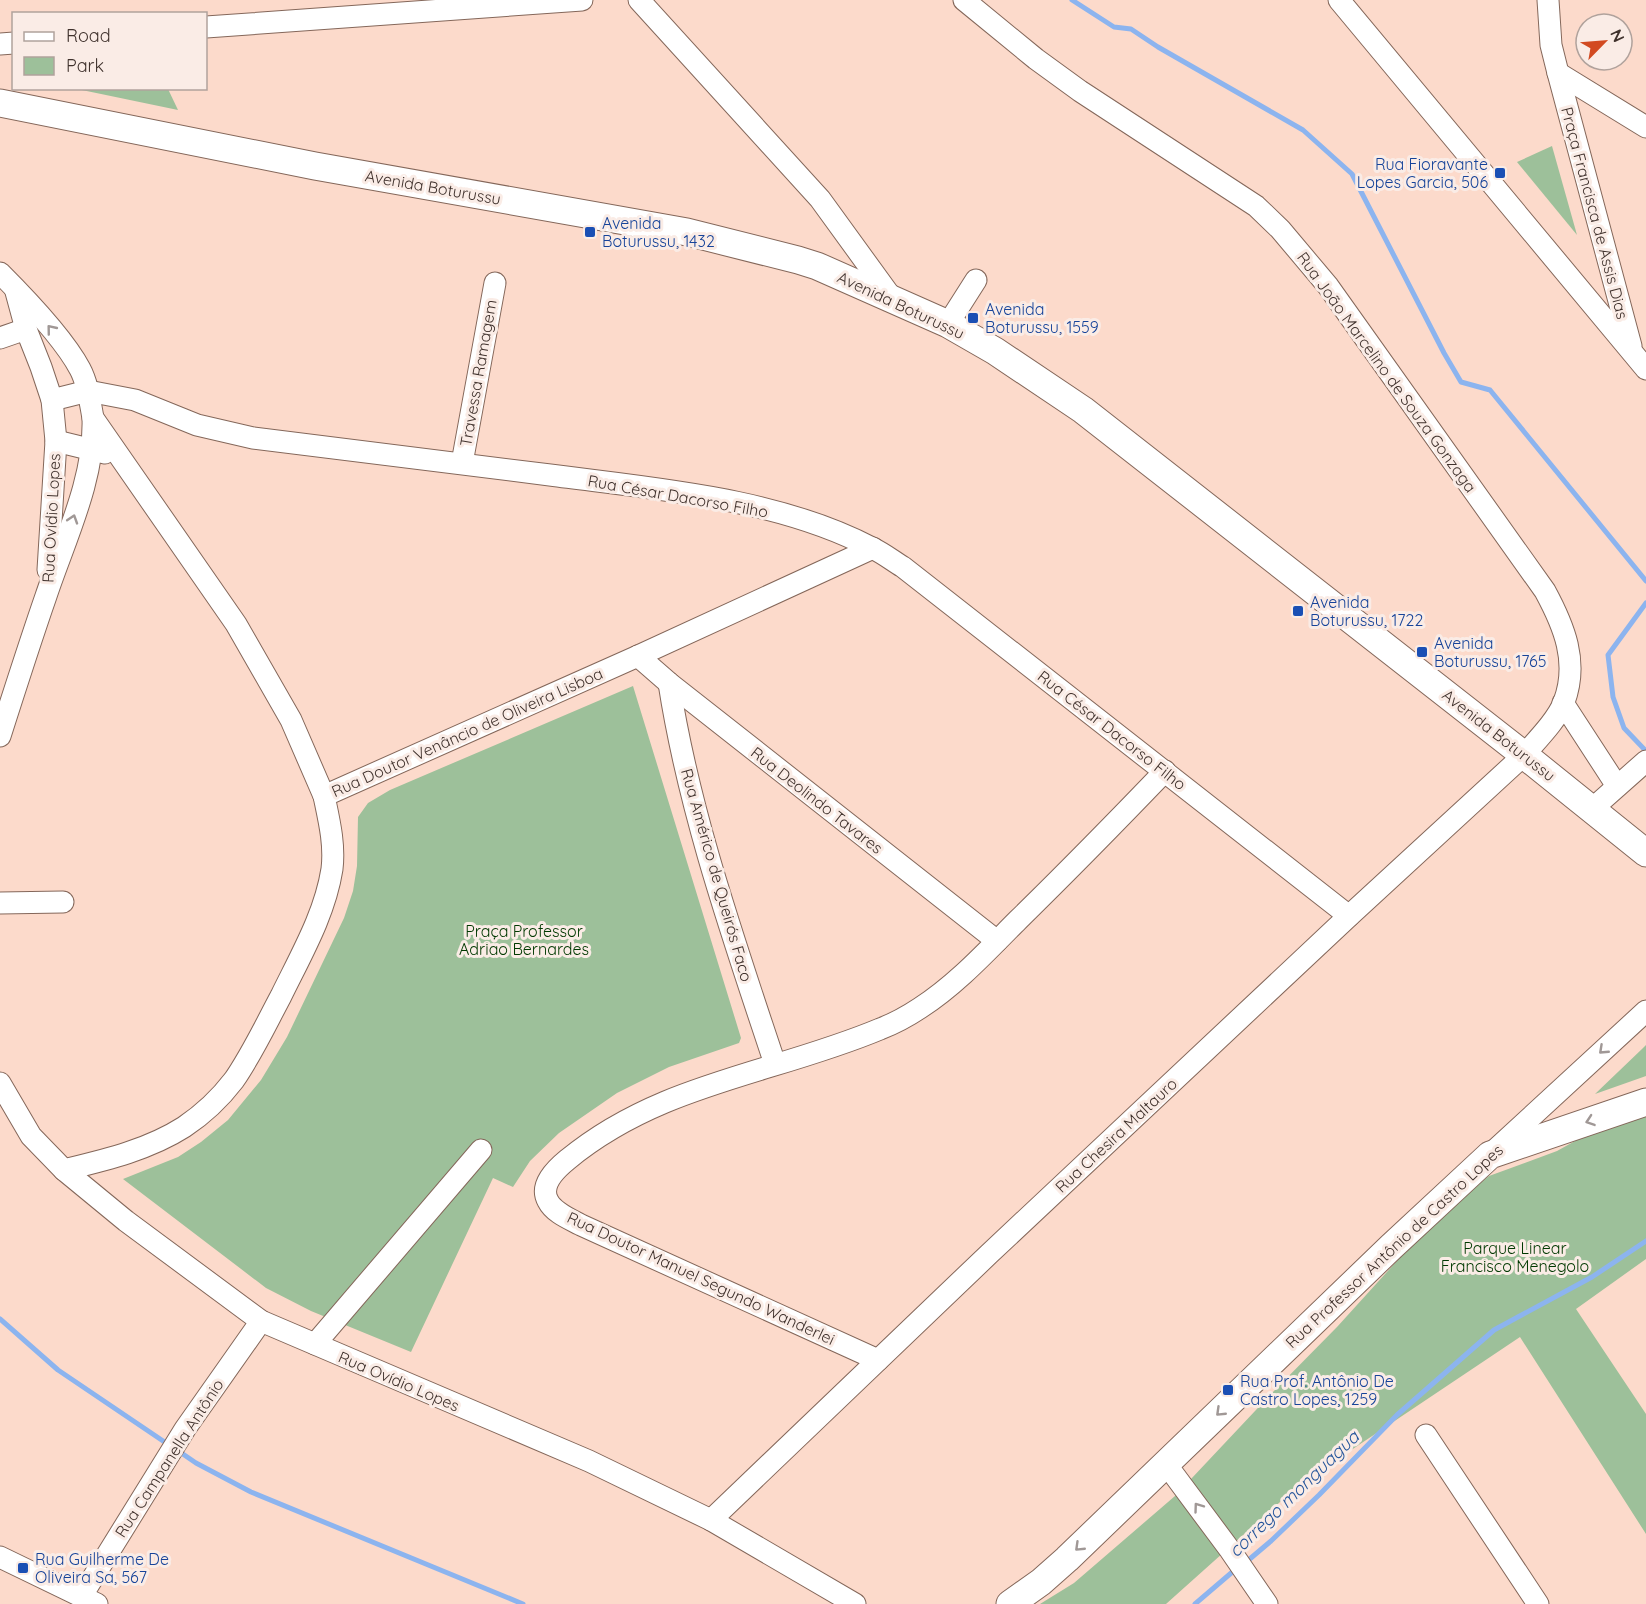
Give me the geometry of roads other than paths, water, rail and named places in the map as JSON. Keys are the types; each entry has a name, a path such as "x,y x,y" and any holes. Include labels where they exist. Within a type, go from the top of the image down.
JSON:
{"main road":[{"name":"Avenida Boturussu","path":"0,103 315,166 687,232 798,260 948,324 995,351 1083,410 1646,853"},
{"path":"1490,1155 1646,1102"},
{"name":"Rua Professor Antônio de Castro Lopes","path":"1010,1604 1041,1582 1067,1559 1391,1247 1490,1155"}],"street":[{"path":"207,27 582,0"},
{"path":"639,0 820,199 894,301"},
{"name":"Rua João Marcelino de Souza Gonzaga","path":"964,0 1036,59 1080,91 1256,206 1287,237 1328,286 1545,591 1561,621 1569,649 1569,676 1563,704 1546,730 1524,755"},
{"path":"1339,0 1646,369"},
{"name":"Praça Francisca de Assis Dias","path":"1548,0 1551,45 1632,353"},
{"path":"1558,73 1646,127"},
{"path":"0,273 51,329 80,368 88,391 93,418 236,624 291,720 324,796"},
{"path":"948,324 976,280"},
{"name":"Travessa Ramagem","path":"462,464 495,283"},
{"name":"Rua Ovídio Lopes","path":"15,289 26,329 52,400 56,441 46,594"},
{"path":"0,338 26,329"},
{"path":"41,367 73,359"},
{"name":"Rua César Dacorso Filho","path":"73,359 135,400"},
{"path":"52,400 88,391"},
{"name":"Rua César Dacorso Filho","path":"88,391 135,400 197,425 253,438 717,499 789,516 873,548 903,567 1349,916"},
{"name":"Rua Ovídio Lopes","path":"0,736 46,594 78,505 91,449 93,418"},
{"name":"Rua Ovídio Lopes","path":"56,441 91,449"},
{"path":"91,449 123,459"},
{"name":"Rua Doutor Venâncio de Oliveira Lisboa","path":"64,1170 106,1160 153,1143 185,1126 211,1106 234,1080 275,1006 321,911 332,868 330,823 324,796 873,548"},
{"name":"Rua Deolindo Tavares","path":"638,656 669,683 997,941"},
{"name":"Rua Américo de Queirós Faco","path":"669,683 675,725 696,809 719,890 775,1064"},
{"path":"1563,704 1621,782"},
{"name":"Rua Chesira Maltauro","path":"711,1520 1349,916 1524,755"},
{"path":"1592,809 1646,761"},
{"name":"Rua Doutor Manuel Segundo Wanderlei","path":"878,1360 580,1225 556,1211 547,1200 546,1185 557,1168 585,1145 627,1119 669,1099 881,1029 920,1008 955,981 997,941 1165,771"},
{"path":"0,903 63,902"},
{"name":"Rua Professor Antônio de Castro Lopes","path":"1490,1155 1646,1011"},
{"name":"Rua Ovídio Lopes","path":"0,1083 31,1136 64,1170 126,1221 261,1321 589,1461 711,1520 855,1604"},
{"path":"315,1344 481,1150"},
{"name":"Rua Campanella Antônio","path":"89,1600 162,1465 261,1321"},
{"path":"1426,1435 1538,1604"},
{"path":"1166,1464 1267,1604"},
{"path":"0,1557 89,1600"}],"waterway":[{"path":"1072,0 1114,27 1131,29 1158,47 1303,130 1352,174 1461,382 1490,390 1646,581"},
{"path":"1646,603 1608,655 1613,697 1624,728 1646,751"},
{"name":"corrego monguagua","path":"1245,1563 1319,1495 1397,1415 1494,1330 1592,1277 1646,1241"},
{"path":"0,1319 58,1370 169,1445"},
{"path":"177,1450 196,1463 251,1492 523,1604"},
{"name":"corrego monguagua","path":"1195,1604 1237,1568"}],"place":[{"name":"Rua Fioravante Lopes Garcia, 506","path":"1500,173"},
{"name":"Avenida Boturussu, 1432","path":"590,232"},
{"name":"Avenida Boturussu, 1559","path":"973,318"},
{"name":"Avenida Boturussu, 1722","path":"1298,611"},
{"name":"Avenida Boturussu, 1765","path":"1422,652"},
{"name":"Rua Prof. Antônio De Castro Lopes, 1259","path":"1228,1390"},
{"name":"Rua Guilherme De Oliveira Sa, 567","path":"23,1568"}],"park label":[{"name":"Praça Professor Adriao Bernardes","path":"524,940"},
{"name":"Parque Linear Francisco Menegolo","path":"1515,1257"}]}
